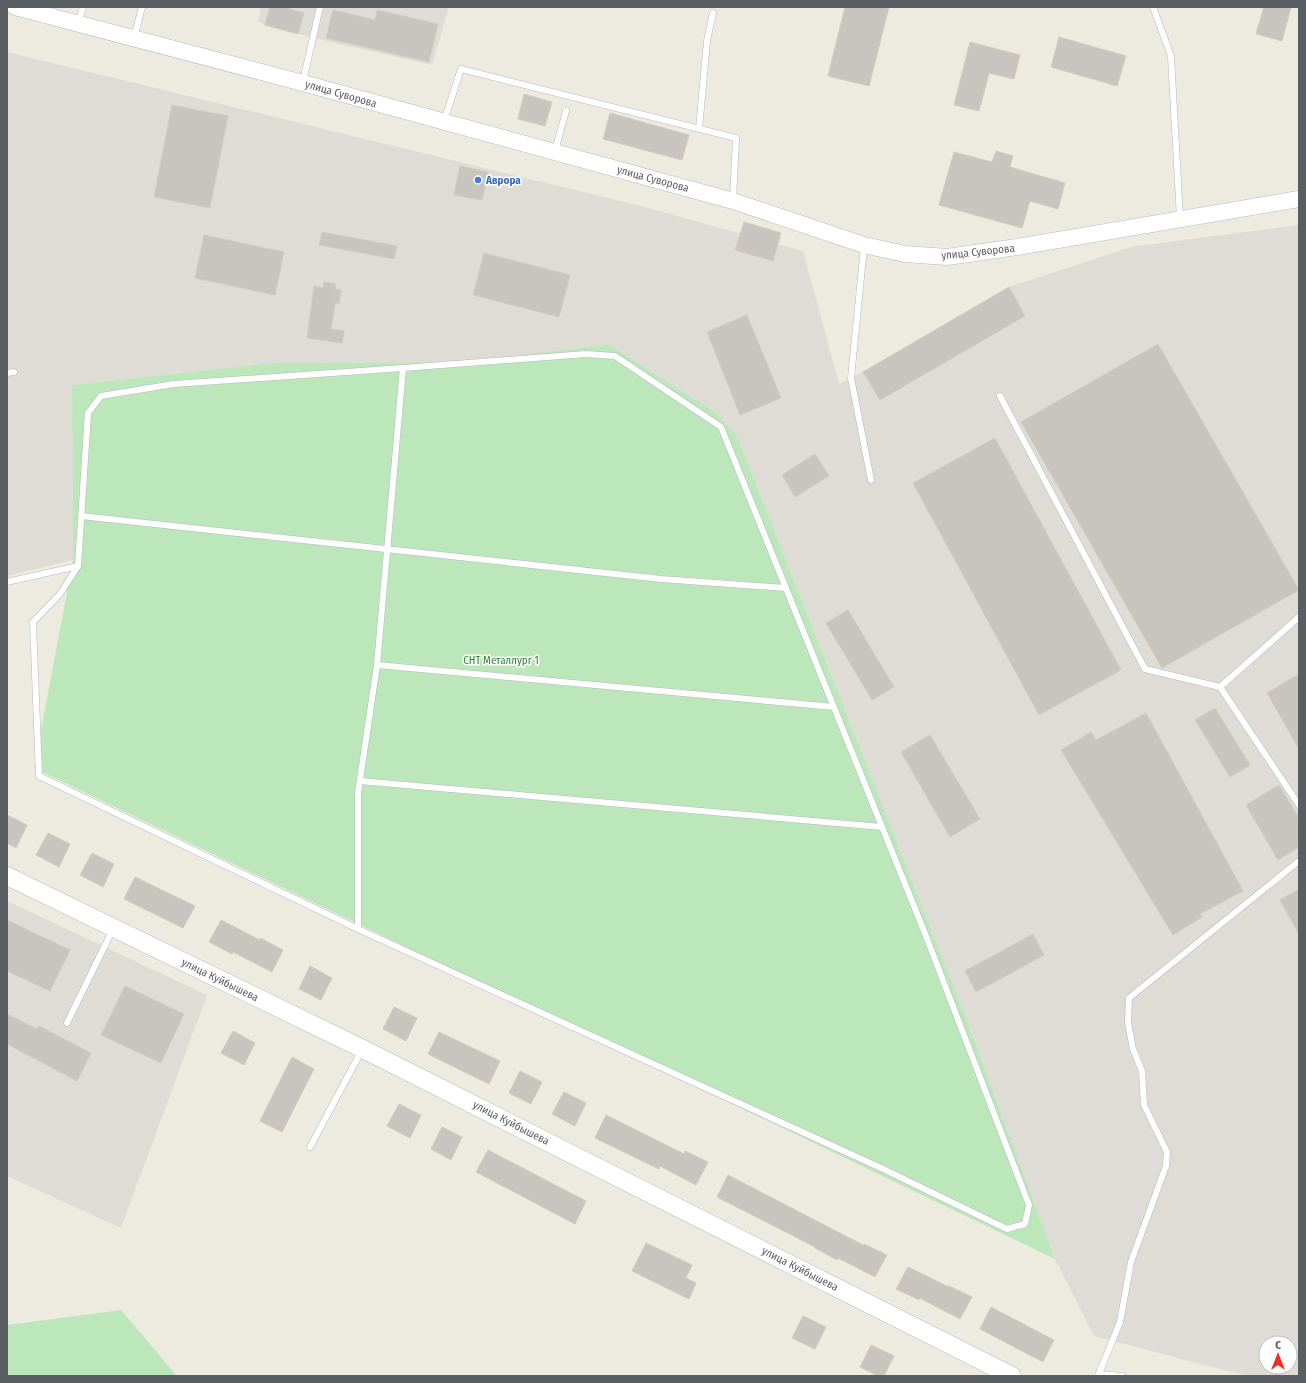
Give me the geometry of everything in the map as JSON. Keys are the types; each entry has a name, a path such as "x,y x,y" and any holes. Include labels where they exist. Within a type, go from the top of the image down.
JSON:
{"main road":[{"name":"улица Куйбышева","path":"7,876 363,1049 1012,1376"}],"street":[{"name":"улица Суворова","path":"14,7 303,83 733,201 864,245 905,254 947,257 1017,247 1299,199"}],"lane":[{"path":"78,23 83,7"},
{"path":"134,38 142,7"},
{"path":"303,83 320,7"},
{"path":"1153,7 1171,56 1180,219"},
{"path":"699,129 707,41 713,13"},
{"path":"443,122 461,69 736,138 733,201"},
{"path":"555,152 566,111"},
{"path":"864,245 851,378 871,480"},
{"path":"586,354 615,356 721,427 926,936 1029,1205 1025,1224 1007,1229 881,1168 358,929 39,776 33,622 60,594 78,566 81,516 88,413 101,396 174,384 586,354"},
{"path":"358,929 358,793 377,665 403,368"},
{"path":"7,373 14,372"},
{"path":"1000,396 1145,669 1220,687 1299,805"},
{"path":"81,516 661,579 786,588"},
{"path":"7,582 78,566"},
{"path":"1220,687 1299,617"},
{"path":"377,665 834,707"},
{"path":"360,781 882,827"},
{"path":"1122,1376 1099,1375 1120,1322 1131,1262 1166,1166 1167,1152 1144,1105 1142,1071 1133,1049 1128,1023 1129,998 1299,861"},
{"path":"68,1023 114,928"},
{"path":"310,1148 363,1049"}],"shaded area":[{"path":"261,7 449,7 432,65 314,38 265,25 258,21"},
{"path":"7,52 641,206 803,251 839,384 863,372 1009,287 1131,247 1299,225 1299,1376 1247,1376 1094,1336 1055,1259 963,1010 737,436 460,362 273,363 72,385 73,560 7,576"},
{"path":"7,901 207,995 121,1228 7,1176"}],"green space":[{"name":"СНТ Металлург 1","path":"609,345 716,413 737,436 963,1010 1055,1259 34,768 73,560 72,385 273,363 460,362"},
{"path":"121,1310 177,1376 7,1376 8,1325"}],"building":[{"path":"270,7 283,7 304,13 298,34 265,25"},
{"path":"845,7 889,7 869,86 828,76"},
{"path":"1264,7 1291,7 1282,41 1256,34"},
{"path":"333,10 375,20 377,10 438,24 429,62 326,38"},
{"path":"1059,37 1126,56 1117,86 1051,67"},
{"path":"970,42 1020,55 1014,79 989,73 979,111 954,105"},
{"path":"524,94 552,102 545,126 518,119"},
{"path":"172,105 228,116 210,208 154,197"},
{"path":"610,113 689,135 682,160 603,139"},
{"path":"996,151 1013,156 1010,167 1065,183 1058,209 1030,201 1022,228 939,205 954,152 992,162"},
{"path":"460,166 488,172 482,200 454,195"},
{"path":"744,222 781,233 773,261 735,250"},
{"path":"322,232 397,246 394,259 319,245"},
{"path":"204,235 284,252 275,295 195,278"},
{"path":"484,253 570,275 559,317 473,295"},
{"path":"324,282 336,284 335,289 341,290 339,304 335,303 331,329 344,331 342,343 307,338 314,286 323,288"},
{"path":"1009,287 1025,316 880,400 863,372"},
{"path":"747,315 781,398 740,415 707,332"},
{"path":"1158,344 1299,590 1162,668 1021,422"},
{"path":"995,438 1121,670 1039,715 913,483"},
{"path":"815,454 829,476 795,497 782,475"},
{"path":"848,610 894,687 872,700 826,623"},
{"path":"1299,674 1299,749 1267,693"},
{"path":"1215,708 1250,765 1230,777 1195,720"},
{"path":"1146,713 1243,891 1200,914 1202,917 1173,935 1061,750 1091,732 1096,740"},
{"path":"930,735 980,819 950,837 901,752"},
{"path":"1279,785 1299,818 1299,847 1278,860 1246,805"},
{"path":"7,815 27,825 16,848 7,843"},
{"path":"48,833 70,844 59,867 36,855"},
{"path":"92,853 114,864 103,887 80,875"},
{"path":"135,877 195,906 183,928 124,899"},
{"path":"1299,889 1299,934 1280,900"},
{"path":"7,920 70,950 50,991 7,971"},
{"path":"221,920 283,950 272,972 233,952 232,954 209,942"},
{"path":"1033,934 1044,955 976,992 965,971"},
{"path":"310,966 332,978 321,1000 299,989"},
{"path":"125,986 184,1014 161,1063 101,1035"},
{"path":"394,1007 417,1018 406,1041 383,1029"},
{"path":"7,1014 37,1029 39,1026 91,1053 77,1081 7,1044"},
{"path":"233,1031 255,1043 244,1065 221,1053"},
{"path":"439,1032 500,1061 489,1084 428,1054"},
{"path":"292,1057 314,1069 282,1132 260,1121"},
{"path":"520,1071 542,1082 531,1104 509,1093"},
{"path":"564,1092 586,1103 575,1126 552,1114"},
{"path":"399,1104 421,1115 410,1138 387,1126"},
{"path":"606,1115 684,1154 685,1151 708,1162 696,1185 660,1166 659,1169 595,1138"},
{"path":"442,1127 462,1137 451,1160 431,1149"},
{"path":"488,1150 586,1201 575,1224 476,1172"},
{"path":"728,1175 863,1245 864,1244 887,1255 875,1277 838,1258 837,1260 815,1247 717,1197"},
{"path":"646,1243 692,1265 686,1278 696,1283 689,1299 632,1271"},
{"path":"908,1267 972,1297 960,1319 920,1298 919,1300 896,1289"},
{"path":"991,1307 1054,1340 1043,1362 980,1329"},
{"path":"803,1316 826,1327 815,1349 792,1338"},
{"path":"871,1345 894,1356 884,1376 878,1376 860,1367"}],"place":[{"name":"Аврора","path":"478,180"}]}
